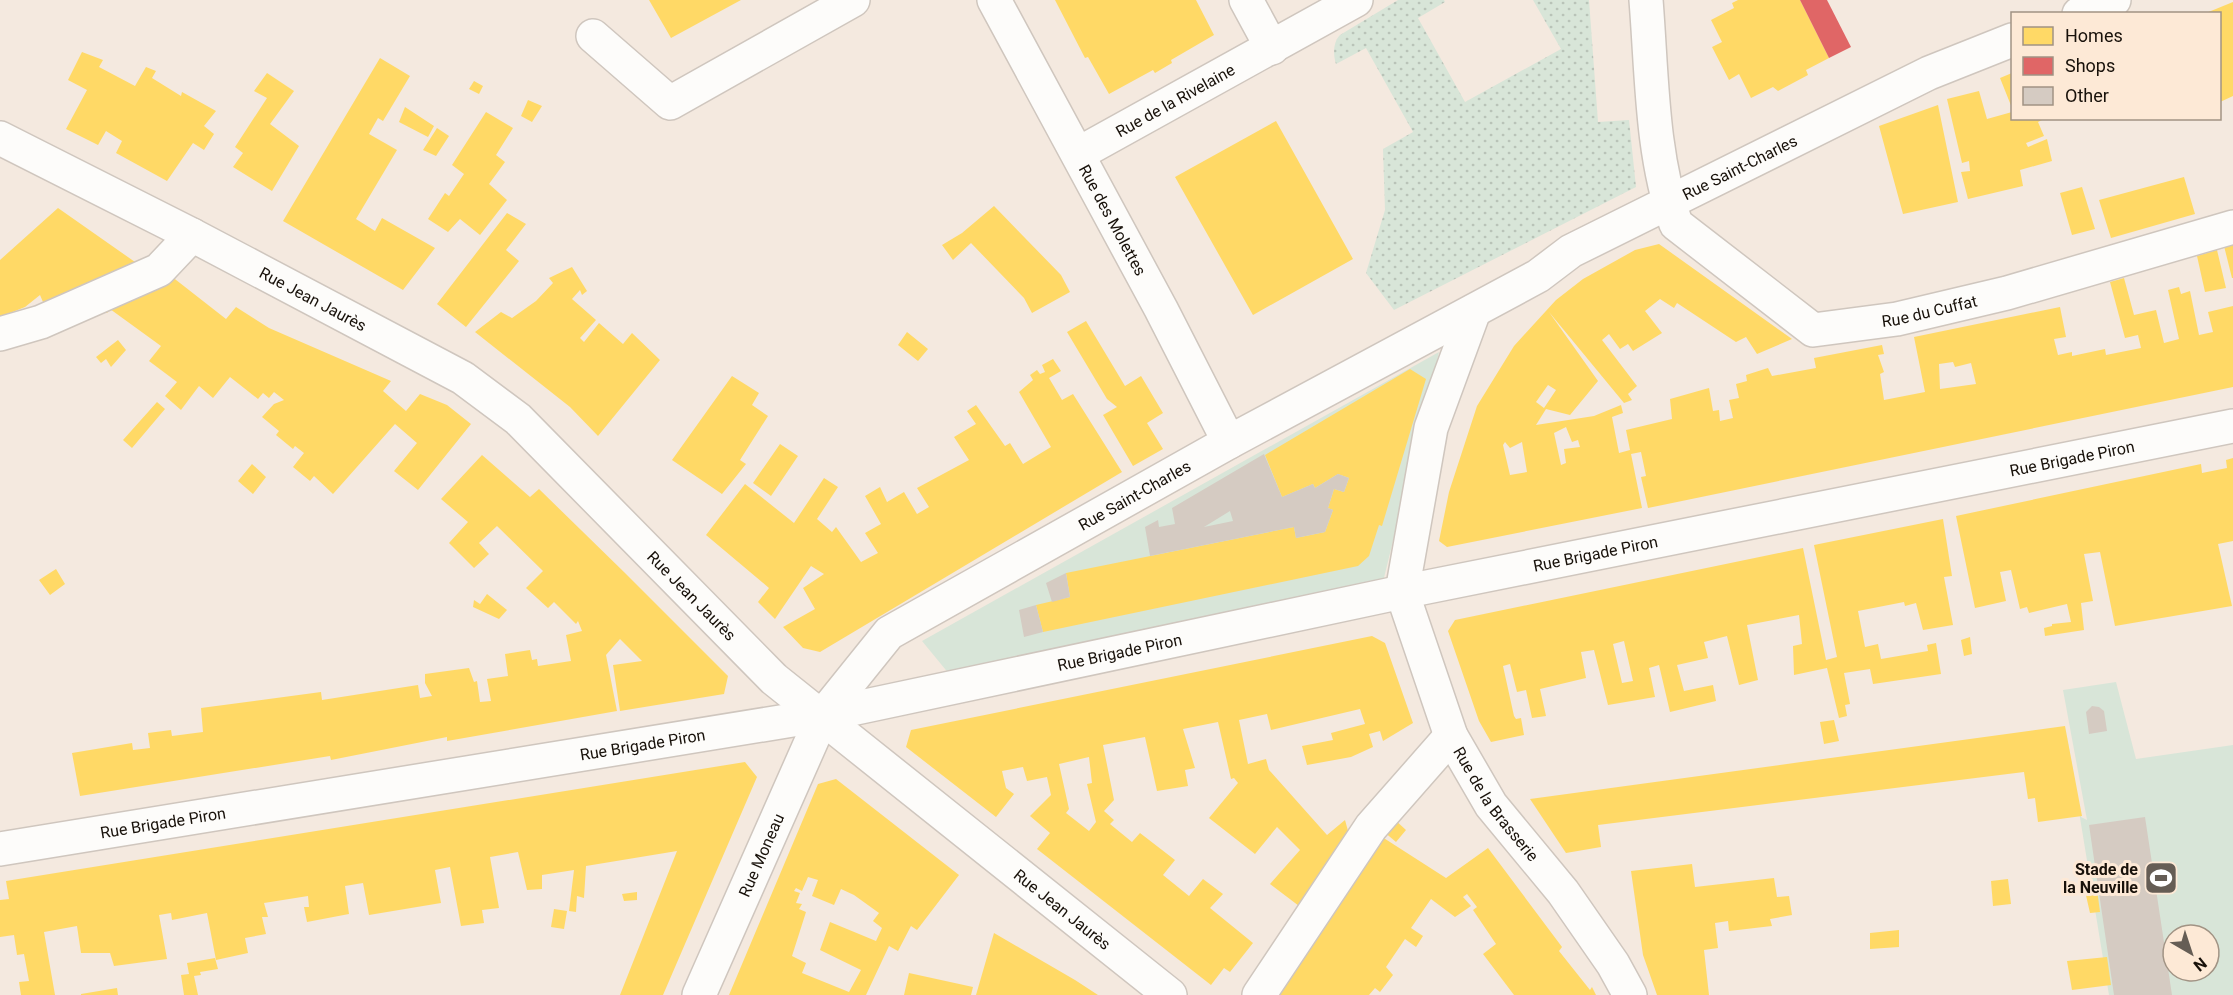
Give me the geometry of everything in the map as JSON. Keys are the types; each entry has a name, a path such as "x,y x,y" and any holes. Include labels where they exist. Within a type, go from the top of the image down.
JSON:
{"street":[{"path":"593,36 670,102 854,0"},
{"name":"Rue des Molettes","path":"994,0 1078,154 1229,442"},
{"path":"1246,0 1272,48"},
{"name":"Rue de la Rivelaine","path":"1078,154 1356,0"},
{"path":"1646,0 1659,159 1668,201"},
{"path":"2084,12 2114,0"},
{"name":"Rue Saint-Charles","path":"823,715 889,633 1229,442 1538,276 1571,250 1929,73 2011,41"},
{"name":"Rue Jean Jaurès","path":"0,138 463,378 518,418 774,679 823,715 1170,995"},
{"name":"Rue du Cuffat","path":"1668,201 1676,224 1813,330 1898,319 2007,293 2233,227"},
{"path":"0,334 41,321 159,270 192,236"},
{"path":"1402,592 1431,428 1474,310"},
{"name":"Rue Brigade Piron","path":"0,849 823,715 1402,592 2233,426"},
{"name":"Rue de la Brasserie","path":"1402,592 1451,736 1491,805 1563,892 1613,964 1630,995"},
{"name":"Rue Moneau","path":"699,995 823,715"},
{"path":"1259,995 1371,827 1451,736"}],"green space":[{"path":"1398,0 1444,0 1445,2 1418,18 1465,102 1561,49 1533,0 1589,0 1598,122 1629,120 1636,187 1394,310 1366,273 1385,210 1383,149 1413,132 1366,48 1336,64 1334,53 1336,41 1340,35"},
{"path":"1439,352 1382,586 959,686 922,641"},
{"name":"Stade de la Neuville","path":"2116,682 2136,759 2233,745 2233,995 2109,995 2065,726 2081,817 2087,820 2063,690"}],"building: Homes":[{"path":"649,0 741,0 671,38"},
{"path":"1055,0 1196,0 1214,35 1171,60 1172,63 1155,73 1153,70 1109,94 1088,57 1085,58"},
{"path":"1738,0 1800,0 1829,58 1806,70 1808,75 1778,91 1773,87 1751,98 1739,74 1729,80 1712,47 1722,42 1711,20 1734,8 1732,3"},
{"path":"2233,2 2233,96 2221,102 2221,12 2208,12"},
{"path":"82,52 103,60 99,67 135,86 146,67 156,71 152,78 181,96 182,92 216,111 204,126 214,134 204,150 193,143 167,181 116,153 122,141 106,131 98,145 66,129 87,90 68,80"},
{"path":"380,58 410,76 383,121 378,118 369,134 397,150 356,219 375,231 382,218 435,248 403,290 283,221"},
{"path":"267,73 294,91 270,124 299,146 272,191 233,167 243,153 235,147 267,98 254,91"},
{"path":"2011,73 2011,106 2000,78"},
{"path":"474,81 483,86 479,94 469,89"},
{"path":"1979,91 1987,119 2011,112 2011,120 2042,120 2038,122 2044,136 2026,143 2028,147 2047,139 2052,161 2020,170 2023,186 1968,199 1961,172 1970,171 1969,161 1962,163 1947,99"},
{"path":"528,100 542,106 532,122 521,116"},
{"path":"1938,105 1958,202 1903,214 1879,126"},
{"path":"405,107 434,126 428,137 399,122"},
{"path":"486,112 513,128 496,155 505,162 489,184 507,200 480,235 460,219 448,232 428,219 445,193 449,196 464,174 452,165"},
{"path":"1276,121 1353,259 1253,315 1175,177"},
{"path":"437,128 449,136 436,156 423,150"},
{"path":"2184,177 2195,214 2111,238 2099,200"},
{"path":"2082,187 2095,229 2072,235 2060,193"},
{"path":"994,206 1061,275 1070,292 1032,313 1024,298 971,243 953,260 942,245 962,233"},
{"path":"58,208 135,262 43,302 40,295 25,307 0,317 0,260"},
{"path":"507,213 526,224 506,250 519,261 466,327 437,304"},
{"path":"1659,244 1792,339 1757,354 1746,337 1736,342 1677,303 1674,308 1660,299 1645,311 1662,333 1633,351 1628,344 1620,349 1609,334 1602,340 1637,386 1628,394 1632,400 1624,403 1549,312 1598,381 1570,415 1546,409 1536,425 1594,416 1621,405 1623,413 1612,417 1619,453 1630,450 1626,430 1672,419 1670,399 1709,388 1713,411 1719,410 1720,421 1733,418 1729,400 1739,398 1736,384 1747,381 1746,375 1768,368 1772,376 1816,368 1814,358 1882,345 1884,354 1878,355 1884,372 1880,374 1884,400 1925,392 1914,337 2060,307 2066,337 2054,339 2058,355 2072,352 2072,356 2105,349 2106,355 2141,348 2138,335 2125,338 2110,282 2124,278 2134,315 2156,310 2164,343 2179,339 2168,290 2179,287 2181,294 2190,291 2199,335 2213,332 2208,312 2233,306 2233,387 1648,508 1641,477 1646,476 1641,452 1631,454 1642,508 1447,547 1439,541 1449,492 1477,406 1514,346 1556,300 1583,279 1635,250","holes":["1953,362 1955,367 1971,363 1976,384 1940,389 1939,364","1548,385 1556,390 1544,408 1536,402","1566,427 1572,442 1578,440 1580,447 1564,449 1566,463 1561,465 1554,433","1505,442 1510,448 1522,442 1527,472 1510,475 1503,445"]},
{"path":"2233,244 2233,278 2232,278 2224,246"},
{"path":"2217,250 2226,288 2205,292 2197,256"},
{"path":"572,267 587,291 582,295 580,290 572,299 596,320 580,338 584,342 599,323 623,344 632,333 660,360 598,436 570,407 475,332 501,312 512,318 536,301 553,283 549,278"},
{"path":"171,276 226,319 236,307 269,328 391,381 383,391 406,411 420,394 447,405 471,424 418,490 394,471 417,443 395,424 333,494 314,476 310,481 293,467 304,453 295,446 293,449 276,435 279,431 262,417 274,404 284,400 274,392 269,398 263,393 258,399 230,377 213,398 199,386 181,410 165,396 177,382 149,361 161,346 110,309 107,313 95,306"},
{"path":"1086,321 1125,386 1141,376 1163,413 1147,423 1163,449 1133,466 1103,415 1117,407 1107,399 1067,332"},
{"path":"907,332 928,349 918,361 898,345"},
{"path":"118,340 126,350 111,367 106,359 101,363 96,357"},
{"path":"1053,359 1061,371 1049,378 1062,400 1073,394 1122,472 820,652 803,648 783,627 815,609 803,588 824,574 811,566 775,619 758,602 769,588 706,535 745,484 794,523 824,478 838,487 817,519 832,532 836,527 861,562 878,553 865,533 881,524 865,496 880,487 887,502 904,492 917,514 929,507 917,488 969,460 954,437 976,424 967,411 976,405 1005,446 1010,443 1023,464 1051,447 1019,392 1033,380 1030,375 1037,370 1040,374 1045,372 1042,365"},
{"path":"1410,369 1426,379 1382,526 1379,525 1369,556 1358,566 1043,632 1036,605 1070,597 1066,573 1294,527 1296,538 1325,532 1333,510 1328,508 1334,489 1344,492 1349,478 1338,474 1315,488 1313,484 1282,497 1265,455"},
{"path":"732,376 759,393 752,405 768,416 740,460 746,464 722,494 672,460"},
{"path":"157,402 165,409 132,448 123,440"},
{"path":"780,444 798,456 771,496 753,483"},
{"path":"482,455 530,497 539,489 624,572 728,676 724,694 620,711 613,665 642,661 620,639 606,655 617,711 447,741 447,737 331,760 330,756 80,796 72,753 132,743 133,750 150,748 148,733 171,730 172,736 203,732 201,708 321,692 322,700 418,685 420,698 432,696 425,683 425,674 469,668 474,682 477,681 480,702 491,701 487,679 508,676 505,654 530,650 532,660 537,659 538,666 571,661 566,635 582,631 578,621 576,624 554,602 548,608 526,588 543,571 497,526 479,543 489,554 474,568 449,543 468,522 441,499"},
{"path":"2233,458 2233,541 2218,544 2232,606 2115,626 2100,552 2084,554 2093,601 2081,603 2084,630 2045,636 2044,628 2052,624 2071,622 2067,604 2029,613 2027,607 2020,609 2011,570 2000,572 2006,601 1975,608 1956,516 2201,464 2202,473 2227,468 2226,460"},
{"path":"252,464 266,477 253,494 238,481"},
{"path":"1943,519 1952,576 1944,577 1953,625 1923,630 1916,603 1905,606 1904,602 1858,611 1865,647 1878,644 1881,659 1928,651 1927,645 1936,643 1941,674 1873,684 1870,669 1844,673 1850,704 1845,705 1847,716 1839,718 1827,668 1794,675 1793,646 1802,644 1799,615 1747,625 1758,680 1739,685 1727,636 1704,642 1708,658 1677,665 1684,691 1713,685 1716,701 1670,712 1659,665 1649,668 1655,697 1608,705 1594,650 1581,652 1586,678 1540,689 1546,716 1532,718 1526,690 1517,692 1510,664 1503,666 1514,716 1516,719 1521,718 1524,735 1491,742 1479,721 1448,631 1455,620 1803,548 1826,660 1837,657 1814,545","holes":["1624,641 1633,681 1622,683 1613,644"]},
{"path":"56,569 65,584 50,595 39,580"},
{"path":"487,594 507,610 499,619 473,607 474,600 480,604"},
{"path":"1372,636 1385,643 1413,723 1383,741 1380,731 1369,734 1373,747 1351,757 1307,765 1302,746 1333,740 1331,733 1365,724 1360,709 1271,730 1267,714 1239,720 1248,764 1266,759 1269,770 1327,835 1345,820 1350,838 1303,909 1270,884 1300,850 1277,827 1255,854 1209,818 1238,783 1234,778 1231,779 1218,722 1183,729 1195,768 1185,770 1188,786 1157,791 1145,737 1103,745 1114,800 1104,811 1114,820 1110,824 1132,842 1140,833 1175,860 1163,875 1189,896 1203,879 1223,894 1210,908 1253,943 1230,972 1224,968 1211,985 1037,849 1050,833 1030,816 1051,795 1047,777 1027,781 1023,767 1002,771 1006,788 1014,794 996,817 906,747 911,730","holes":["1089,757 1092,783 1087,784 1096,822 1089,831 1066,813 1069,809 1059,764"]},
{"path":"1970,637 1972,654 1964,656 1961,640"},
{"path":"1834,720 1839,741 1824,744 1820,722"},
{"path":"2065,726 2082,816 2038,822 2035,798 2028,799 2024,772 1598,825 1601,847 1566,853 1530,799"},
{"path":"745,762 757,777 663,995 620,995 677,851 586,866 584,898 577,896 576,912 569,911 574,870 542,875 542,889 527,890 518,852 490,857 499,908 482,910 484,923 461,926 450,867 435,870 441,903 369,915 363,883 345,886 349,914 307,922 304,907 309,907 308,896 264,903 268,917 262,917 266,934 245,938 248,953 216,960 207,913 172,920 171,913 159,915 167,959 114,966 110,953 81,953 77,926 44,932 55,995 21,995 19,982 29,981 24,954 17,955 14,935 0,937 0,900 9,899 6,881"},
{"path":"836,779 959,875 917,930 911,926 898,951 889,946 866,995 729,995 818,784","holes":["808,877 818,880 812,896 834,905 841,889 854,895 879,913 873,921 882,928 876,941 830,922 820,950 861,970 849,992 802,973 806,963 792,956 806,912 799,909 802,904 796,903 800,893 794,891 796,888 802,891"]},
{"path":"1394,819 1406,830 1396,842 1383,831"},
{"path":"1379,835 1446,878 1488,848 1562,947 1559,951 1590,990 1592,987 1596,995 1514,995 1483,954 1496,944 1473,910 1477,907 1467,894 1463,897 1471,906 1455,917 1431,899 1411,928 1423,936 1416,947 1405,939 1386,967 1393,975 1380,992 1375,988 1369,995 1273,995"},
{"path":"1692,864 1695,887 1774,878 1777,897 1789,896 1792,915 1770,919 1772,926 1729,931 1728,921 1715,923 1718,948 1704,950 1709,995 1657,995 1643,955 1631,871"},
{"path":"2008,879 2011,904 1993,906 1991,881"},
{"path":"2097,889 2100,912 2090,913 2085,891"},
{"path":"637,892 637,900 624,901 622,894"},
{"path":"554,909 567,911 564,929 551,927"},
{"path":"1899,930 1899,947 1870,949 1870,933"},
{"path":"994,933 1075,980 1098,995 976,995"},
{"path":"2107,957 2111,985 2072,990 2067,961"},
{"path":"215,958 218,969 200,972 201,975 194,976 198,995 184,995 181,975 189,974 187,963"},
{"path":"909,973 973,987 971,995 904,995"},
{"path":"117,988 118,995 81,995 81,994"}],"building: Shops":[{"path":"1800,0 1827,0 1851,47 1829,58"}],"building: Other":[{"path":"1264,454 1282,497 1313,484 1315,488 1338,474 1349,478 1344,492 1334,489 1328,508 1333,510 1325,532 1296,538 1294,527 1150,556 1145,527 1158,520 1159,527 1175,524 1172,508","holes":["1230,511 1233,521 1204,527"]},
{"path":"1066,573 1070,597 1052,602 1046,583"},
{"path":"1036,605 1043,632 1024,637 1019,610"},
{"path":"2092,706 2104,711 2107,731 2089,734 2086,712"},
{"path":"2145,817 2161,923 2161,983 2170,983 2172,995 2114,995 2089,825"}],"place":[{"name":"Stade de la Neuville","path":"2161,878"}]}
